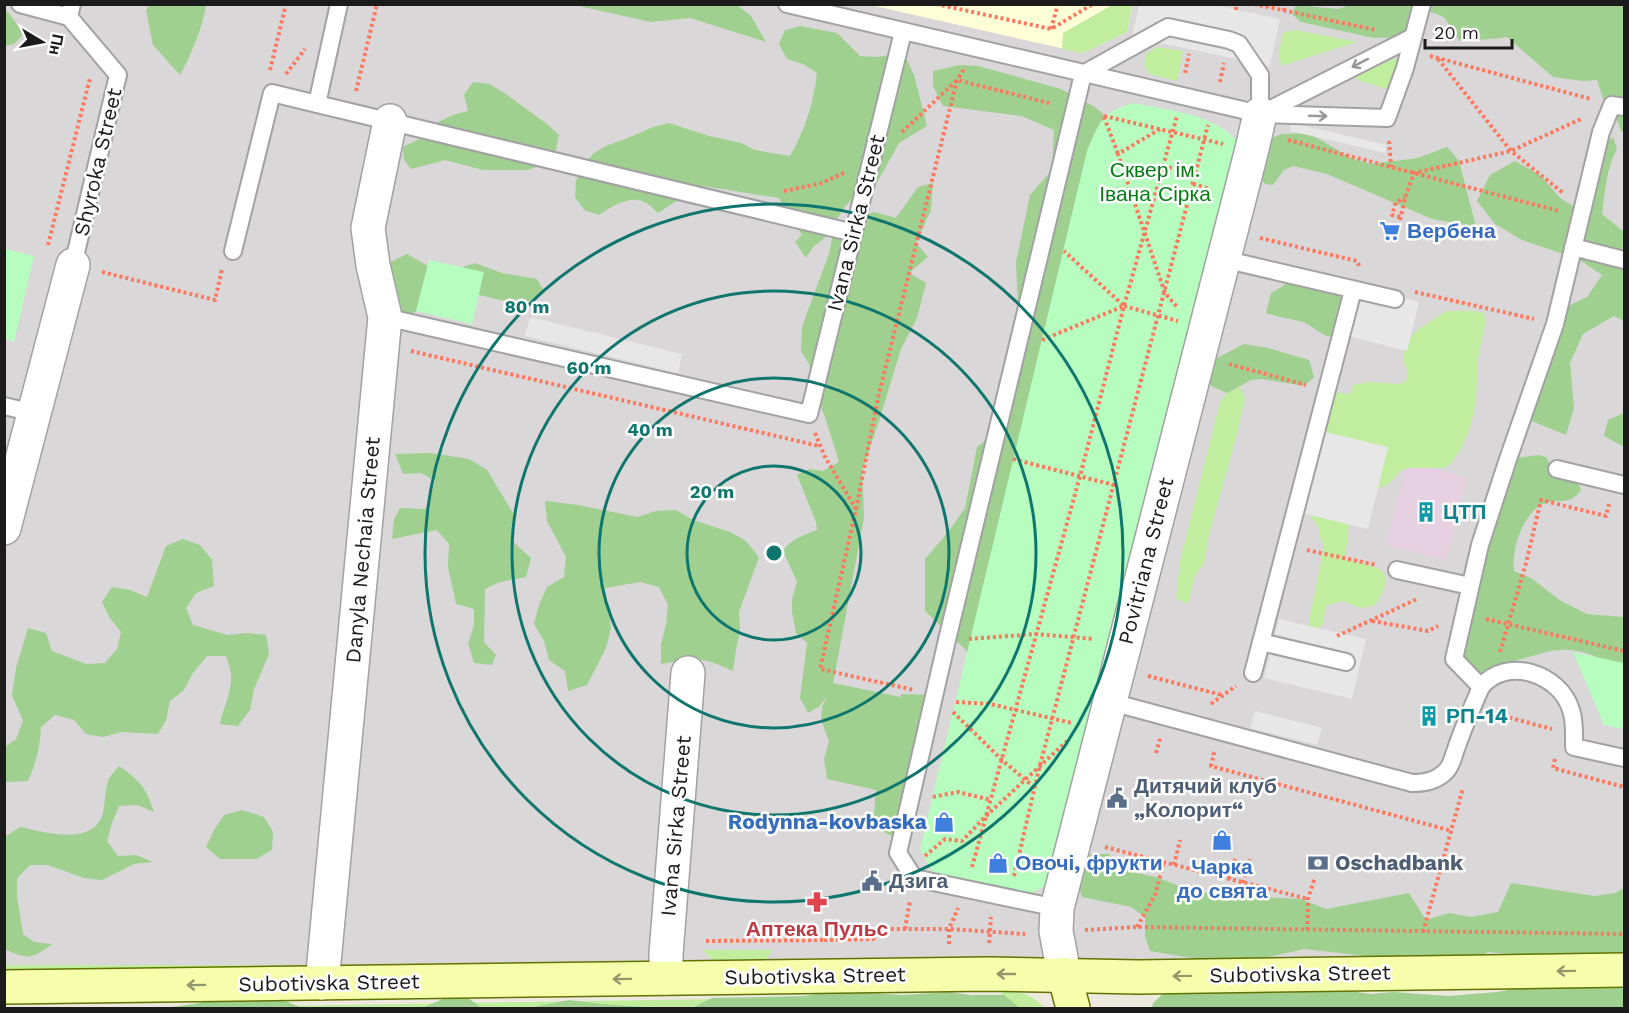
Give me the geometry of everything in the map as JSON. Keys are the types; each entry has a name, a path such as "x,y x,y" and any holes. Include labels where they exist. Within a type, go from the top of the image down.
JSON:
{"street":[{"name":"Povitriana Street","path":"1073,1008 1056,931 1067,919 1111,702 1260,114"},
{"name":"Danyla Nechaia Street","path":"322,983 384,330 368,228 390,121"},
{"path":"4,528 19,409 60,257"},
{"name":"Ivana Sirka Street","path":"666,978 688,673"},
{"name":"Subotivska Street","path":"4,987 988,974 1138,977 1624,970"}],"lane":[{"path":"20,4 71,10"},
{"path":"317,104 339,4"},
{"path":"787,4 1260,114 1387,118 1405,68 1422,4"},
{"name":"Shyroka Street","path":"60,257 118,75 97,50 71,10"},
{"path":"1067,919 1008,898 914,878 898,853 947,640 1083,74 1168,27 1229,40 1239,44 1260,75 1260,114"},
{"name":"Ivana Sirka Street","path":"384,330 809,414 903,32"},
{"path":"1260,114 1413,37"},
{"path":"233,251 272,93 854,233"},
{"path":"1486,683 1454,659 1470,586 1484,534 1555,324 1601,132 1618,106"},
{"path":"1574,247 1624,260"},
{"path":"1223,259 1395,299"},
{"path":"1253,673 1353,290"},
{"path":"1557,469 1619,484"},
{"path":"1397,570 1470,586"},
{"path":"1261,642 1346,662"},
{"path":"1111,702 1412,783 1424,783 1446,771 1453,761 1456,749 1486,683 1501,674 1518,671 1536,674 1551,682 1563,694 1571,710 1574,747 1624,758"}],"path":[{"path":"351,112 377,4"},
{"path":"936,4 1051,29 1093,4"},
{"path":"1051,29 1059,4"},
{"path":"1254,4 1378,31"},
{"path":"1284,11 1285,4"},
{"path":"272,93 305,49"},
{"path":"777,193 822,183 871,161 957,80 979,49"},
{"path":"97,50 60,257 215,300 223,264 233,251"},
{"path":"1184,82 1189,52"},
{"path":"1424,54 1618,106"},
{"path":"1438,59 1511,151 1581,213"},
{"path":"1218,91 1224,62"},
{"path":"957,80 1049,103"},
{"path":"957,80 878,398 820,669 935,695 955,702 990,704 1073,724"},
{"path":"1414,173 1511,151 1618,106"},
{"path":"948,948 949,930 966,889 991,800 1178,113"},
{"path":"1179,309 1165,293 1104,116 1226,144"},
{"path":"989,949 992,915 1008,898 1040,765 1209,121"},
{"path":"1118,154 1160,129"},
{"path":"1284,139 1581,213"},
{"path":"1162,166 1196,174"},
{"path":"1405,198 1396,202 1392,215 1400,219 1414,173"},
{"path":"1045,233 1124,306 1159,316"},
{"path":"1411,291 1555,324"},
{"path":"1017,351 1124,306"},
{"path":"384,330 819,446 856,509"},
{"path":"1225,363 1315,387"},
{"path":"992,454 1114,485"},
{"path":"1486,683 1508,625 1541,500 1606,516 1619,484"},
{"path":"1286,545 1397,570"},
{"path":"1372,621 1428,631 1464,613 1624,651"},
{"path":"947,640 1036,634 1103,641"},
{"path":"1138,674 1223,695"},
{"path":"935,695 1002,760 1035,788"},
{"path":"1484,711 1561,731"},
{"path":"914,878 926,854 945,839 962,841 1074,734"},
{"path":"1156,753 1158,740 1170,742"},
{"path":"1557,750 1552,768 1624,786"},
{"path":"1203,751 1214,754 1210,766 1452,831"},
{"path":"1423,932 1466,778"},
{"path":"928,798 958,792 991,800"},
{"path":"1174,865 1180,840"},
{"path":"1100,845 1308,899"},
{"path":"926,854 929,862"},
{"path":"1229,879 1236,856"},
{"path":"1243,883 1250,860"},
{"path":"1137,927 1155,895 1164,862"},
{"path":"1307,930 1308,899 1314,877"},
{"path":"1067,919 1137,927 1624,934"},
{"path":"706,940 873,939 880,928 1029,934"},
{"path":"824,940 825,948"}],"shaded area":[{"path":"4,5 1624,5 1624,960 5,984"},
{"path":"870,5 1132,5 1127,32 1083,53"},
{"path":"1139,5 1214,5 1280,19 1270,66 1132,37"},
{"path":"1292,123 1387,145 1385,153 1290,131"},
{"path":"1360,287 1419,302 1407,351 1348,336"},
{"path":"530,317 682,354 678,373 525,336"},
{"path":"1321,431 1388,447 1368,529 1301,513"},
{"name":"ЦТП","path":"1407,462 1467,477 1446,560 1386,545"},
{"path":"1279,619 1366,639 1352,699 1264,678"},
{"path":"1255,711 1322,728 1317,745 1250,728"}],"green space":[{"path":"1427,4 1624,5 1624,132 1621,131 1612,105 1606,108 1597,80 1583,81 1553,77 1507,37 1460,41 1444,17 1426,10"},
{"path":"149,5 206,5 196,41 180,75 153,45 146,10"},
{"path":"574,5 737,5 751,16 766,42 690,18 651,22"},
{"path":"1112,5 1132,5 1127,32 1083,53 1062,49 1063,33"},
{"path":"1296,5 1338,9 1350,5 1419,5 1407,37 1374,38 1301,22 1292,14"},
{"path":"5,11 24,34 14,44 5,46"},
{"path":"800,26 837,33 860,56 892,55 907,60 914,75 927,126 899,143 873,190 857,195 845,206 827,236 813,247 806,258 795,242 802,235 779,198 703,186 658,213 648,204 634,200 616,205 599,215 584,210 575,197 576,181 583,165 594,153 608,145 653,127 669,123 709,136 741,143 755,150 790,156 808,116 817,73 803,64 787,59 779,44 785,30"},
{"path":"1296,30 1357,42 1281,66 1279,53 1283,32"},
{"path":"1156,47 1183,51 1177,81 1149,74 1144,64 1146,54"},
{"path":"1394,59 1398,60 1402,73 1395,87 1387,89 1356,78 1357,72"},
{"path":"960,65 978,66 1061,89 1095,107 1118,126 971,655 925,611 925,559 965,508 977,447 997,431 1021,373 1016,262 1030,195 1052,170 1054,130 1022,116 943,106 933,86 933,71"},
{"path":"473,82 489,84 503,92 559,135 554,160 528,170 483,170 445,160 411,169 404,160 403,147 417,140 434,137 438,122 468,111 464,95"},
{"name":"Сквер ім. Івана Сірка","path":"1134,103 1204,119 1217,125 1239,143 1051,882 1025,897 935,877 920,849 1087,151 1103,119 1115,110"},
{"path":"1309,133 1349,157 1370,164 1418,158 1447,147 1459,161 1476,227 1432,219 1327,174 1293,166 1284,170 1273,185 1265,184 1260,177 1259,143 1282,134"},
{"path":"1613,137 1617,149 1608,172 1602,214 1624,232 1624,321 1614,316 1583,334 1570,363 1574,408 1566,435 1527,419 1566,307 1587,297 1602,275 1578,259 1522,240 1495,224 1477,201 1490,175 1515,161 1540,175 1560,198 1576,208 1599,150"},
{"path":"933,183 931,210 916,243 928,257 909,273 926,283 917,318 901,349 862,471 864,518 833,683 901,697 901,694 935,695 896,838 873,827 876,790 827,779 824,759 829,741 821,720 822,707 827,696 820,706 808,713 800,698 807,643 796,633 792,599 797,582 783,551 794,540 817,530 797,475 809,469 823,471 839,462 817,397 809,364 801,351 802,328 829,254 834,227 874,212 896,218 918,187"},
{"path":"5,249 34,256 14,342 5,339"},
{"path":"407,254 428,266 447,272 475,263 502,273 537,279 545,293 521,305 475,294 420,309 401,320 382,266"},
{"path":"429,260 484,272 472,324 416,311"},
{"path":"1293,280 1339,292 1344,310 1332,337 1324,335 1303,322 1266,313 1271,293"},
{"path":"1446,311 1483,313 1486,320 1478,358 1476,400 1471,425 1461,449 1451,463 1444,468 1408,468 1400,471 1389,484 1351,500 1344,559 1366,564 1382,571 1385,583 1374,606 1361,608 1342,601 1326,606 1323,623 1314,637 1307,633 1324,546 1319,528 1309,514 1314,478 1333,392 1350,394 1353,385 1367,382 1401,384 1408,379 1408,370 1403,362 1405,345 1416,331"},
{"path":"1244,344 1268,348 1309,360 1314,377 1304,386 1262,379 1251,380 1227,393 1211,386 1205,373 1217,358"},
{"path":"1240,387 1245,399 1234,445 1209,535 1204,563 1195,576 1188,604 1176,598 1180,561 1220,402 1227,393"},
{"path":"1624,413 1624,447 1604,436 1608,420"},
{"path":"431,453 469,459 487,470 513,513 512,541 531,558 526,577 500,582 485,589 484,642 496,655 492,665 474,663 468,643 474,626 474,609 456,604 448,567 449,544 437,530 392,539 394,519 400,508 426,509 435,481 421,473 403,474 395,454"},
{"path":"1539,455 1547,458 1553,475 1578,481 1581,490 1568,500 1543,504 1530,515 1520,533 1514,553 1514,571 1531,578 1561,601 1587,614 1624,617 1624,680 1598,658 1576,651 1546,652 1474,675 1455,653 1505,473 1518,461 1508,459"},
{"path":"545,501 637,517 656,511 676,510 693,520 730,532 746,541 759,557 739,612 740,631 733,671 698,660 661,664 661,644 668,605 659,587 640,582 605,588 611,629 606,648 587,685 568,691 565,671 549,660 544,641 534,624 547,587 564,577 566,557 547,521"},
{"path":"183,539 200,545 212,560 214,586 196,593 186,608 193,625 228,635 246,633 266,635 269,654 254,689 250,710 238,726 220,724 230,688 230,670 226,656 207,656 193,673 184,690 170,701 166,720 158,734 122,732 103,737 86,734 74,720 55,715 41,727 37,755 28,781 5,782 5,747 16,739 23,721 12,695 16,668 28,628 46,633 52,651 86,664 105,663 117,649 121,632 110,618 102,602 112,587 130,590 147,597 166,546"},
{"path":"1573,652 1624,663 1624,729 1604,725"},
{"path":"119,766 141,785 154,812 137,805 119,806 107,841 118,856 136,855 153,862 134,864 102,880 84,878 48,865 30,865 17,878 17,896 23,934 34,942 52,944 40,953 30,956 19,955 5,949 5,837 20,827 67,835 90,830 98,824 103,813 108,781"},
{"path":"242,810 264,817 273,832 272,850 256,859 220,859 206,847 224,815"},
{"path":"1088,854 1109,854 1113,868 1156,877 1179,886 1216,895 1301,899 1326,909 1409,893 1426,920 1449,913 1471,917 1498,912 1511,883 1594,896 1615,893 1624,888 1624,952 1579,961 1489,952 1463,963 1423,969 1358,955 1304,949 1260,959 1221,963 1150,951 1145,936 1145,917 1131,907 1082,897 1077,880"},
{"path":"703,950 772,950 761,968 715,963"},
{"path":"5,965 302,965 302,976 5,976"},
{"path":"1624,984 1624,1008 1152,1008 1153,1003 1170,987 1260,993 1304,989 1449,996 1519,988"},
{"path":"831,991 902,995 948,992 1004,995 1020,1008 692,1008 712,998 805,996"},
{"path":"1002,992 1026,994 1045,1008 1002,1008"},
{"path":"978,995 979,1008 138,1008"},
{"path":"230,997 281,999 302,1008 163,1008"},
{"path":"468,998 482,1008 422,1008 443,999"},
{"path":"569,1000 601,1004 659,1008 528,1008"}],"place":[{"name":"Вербена","path":"1390,231"},
{"name":"ЦТП","path":"1426,512"},
{"name":"РП-14","path":"1429,716"},
{"name":"Дитячий клуб „Колорит“","path":"1117,798"},
{"name":"Rodynna-kovbaska","path":"944,822"},
{"name":"Чарка до свята","path":"1222,840"},
{"name":"Овочі, фрукти","path":"998,863"},
{"name":"Oschadbank","path":"1318,863"},
{"name":"Дзига","path":"872,881"},
{"name":"Аптека Пульс","path":"817,902"}]}
